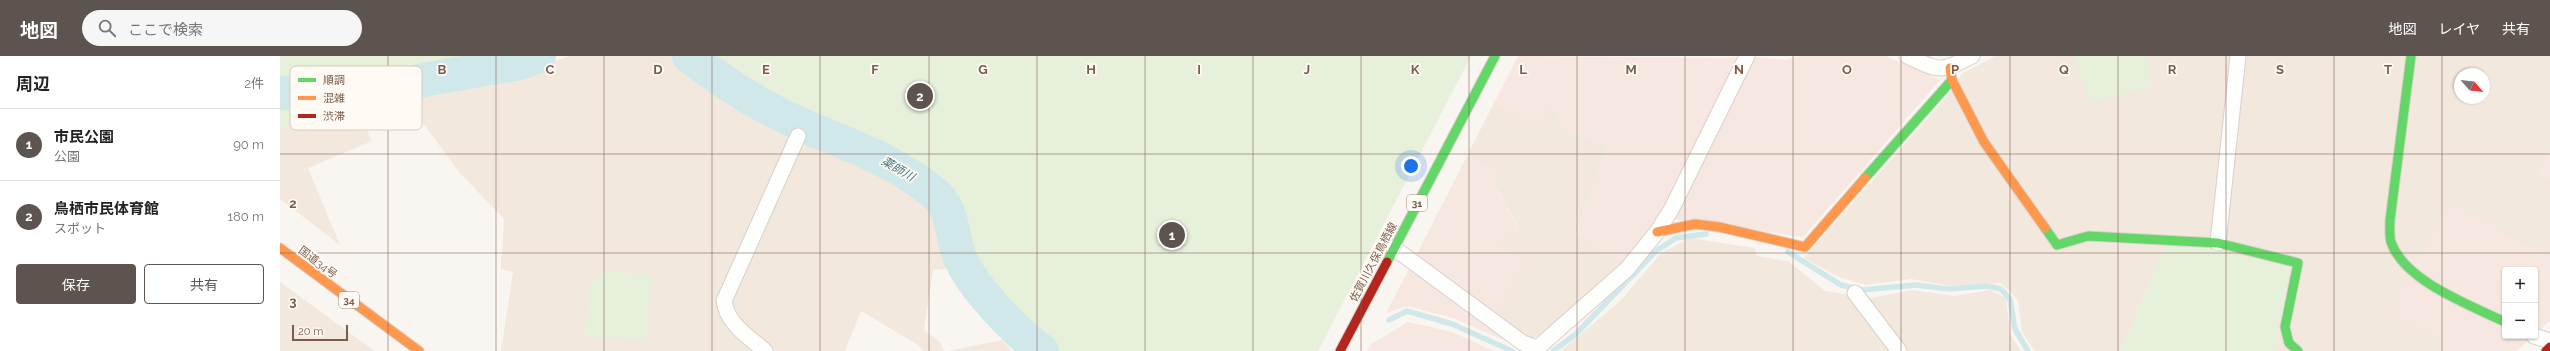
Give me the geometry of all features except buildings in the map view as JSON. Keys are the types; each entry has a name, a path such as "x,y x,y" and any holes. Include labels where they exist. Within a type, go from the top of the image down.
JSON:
{"main road":[{"name":"佐賀川久保鳥栖線","path":"1340,351 1495,56"},
{"path":"2410,56 2398,168 2390,220 2391,242 2405,265 2452,296 2502,321"},
{"path":"1657,232 1695,224 1720,226 1805,247 1951,74 1984,142 2057,245 2088,236 2117,236 2218,243 2298,263 2285,328 2289,343 2298,351"},
{"name":"国道34号","path":"280,248 419,351"},
{"path":"2546,351 2550,347"}],"street":[{"path":"1394,248 1536,350 1627,270 1657,232 1672,210 1747,56"},
{"path":"1907,56 1936,70 1951,74 1972,56"},
{"path":"2218,243 2238,56"},
{"path":"765,351 735,325 725,313 724,301 798,136"},
{"path":"1855,293 1899,351"},
{"path":"2538,337 2550,341"}],"shaded area":[{"path":"569,56 673,56 731,101 861,161 940,213 952,250 945,269 933,270 924,330 940,342 944,351 923,351 918,345 861,311 845,351 501,351 513,272 501,269 504,219 459,172 423,123 422,92 514,77"},
{"path":"1518,56 1740,58 1660,215 1623,263 1576,233 1608,147 1562,128 1550,102 1536,127 1494,103"},
{"path":"1801,56 1886,56 1940,80 1803,237 1673,219 1755,57 1785,60"},
{"path":"1996,56 2550,56 2550,152 2540,175 2550,180 2550,259 2450,205 2443,340 2437,351 2276,351 2292,268 2164,248 2121,351 2035,351 2022,332 2018,300 2001,283 1951,286 1911,279 1866,285 1839,277 1804,258 1958,84 1961,74"},
{"path":"1550,102 1562,128 1608,147 1576,233 1623,263 1547,332 1528,340 1495,316 1496,242 1519,229 1494,184 1499,173 1467,156 1494,103 1536,126"},
{"path":"290,124 290,130 367,130 372,141 308,168 340,245 280,199 280,128"},
{"path":"2550,152 2550,180 2540,176"},
{"path":"1467,156 1499,173 1494,185 1519,230 1496,243 1525,263 1495,316 1415,258"},
{"path":"2450,205 2550,259 2550,321 2538,331 2538,267 2502,267 2502,339 2530,339 2516,351 2437,351 2442,340 2393,316 2405,275 2416,262"},
{"path":"1690,238 1754,248 1757,256 1788,261 1825,291 1871,298 1912,290 1954,296 1990,290 2006,298 2010,334 2021,351 1561,351 1620,301 1661,253"},
{"path":"1409,269 1519,347 1453,318 1407,306 1386,313"},
{"path":"280,282 373,350 374,351 280,351"},
{"path":"1408,322 1452,332 1494,351 1367,351 1370,345"},
{"path":"1002,340 1012,351 948,351"}],"green space":[{"path":"280,56 508,56 422,72 422,66 290,66 290,85 280,85"},
{"path":"700,56 1471,56 1318,351 1046,351 1031,339 976,267 957,202 937,183 857,141 767,101 723,74"},
{"path":"2074,56 2147,56 2152,87 2089,103"},
{"path":"280,104 290,104 290,124 280,128"},
{"path":"2201,247 2292,268 2276,351 2121,351 2164,248"},
{"path":"606,271 652,275 646,341 585,337 590,283"}],"waterway":[{"name":"薬師川","path":"422,80 520,63 539,56"},
{"name":"薬師川","path":"689,56 734,88 782,116 877,157 906,173 934,193 947,209 959,255 978,287 998,311 1042,351"},
{"name":"薬師川","path":"280,93 290,94"},
{"path":"1553,351 1576,334 1656,251 1676,238 1706,234"},
{"path":"1788,252 1841,285 1862,290 1916,285 1948,289 1987,286 2001,289 2010,299 2015,329 2028,351"},
{"path":"1389,320 1407,311 1452,324 1512,351"}],"traffic: fast":[{"path":"1387,262 1495,56"},
{"path":"2411,56 2390,220 2391,242 2398,256 2409,269 2424,280 2457,300 2502,321"},
{"path":"1865,178 1952,80"},
{"path":"2045,228 2057,245 2088,236 2218,243 2298,263 2285,327 2289,343 2298,351"}],"traffic: slow":[{"path":"1950,68 1952,80 1984,142 2045,228"},
{"path":"1657,232 1695,224 1719,227 1805,247 1865,178"},
{"path":"280,248 419,351"}],"traffic: jam":[{"path":"1340,351 1387,262"},
{"path":"2546,351 2550,347"}],"place":[{"name":"鳥栖市民体育館","path":"920,96"},
{"name":"市民公園","path":"1172,235"}]}
